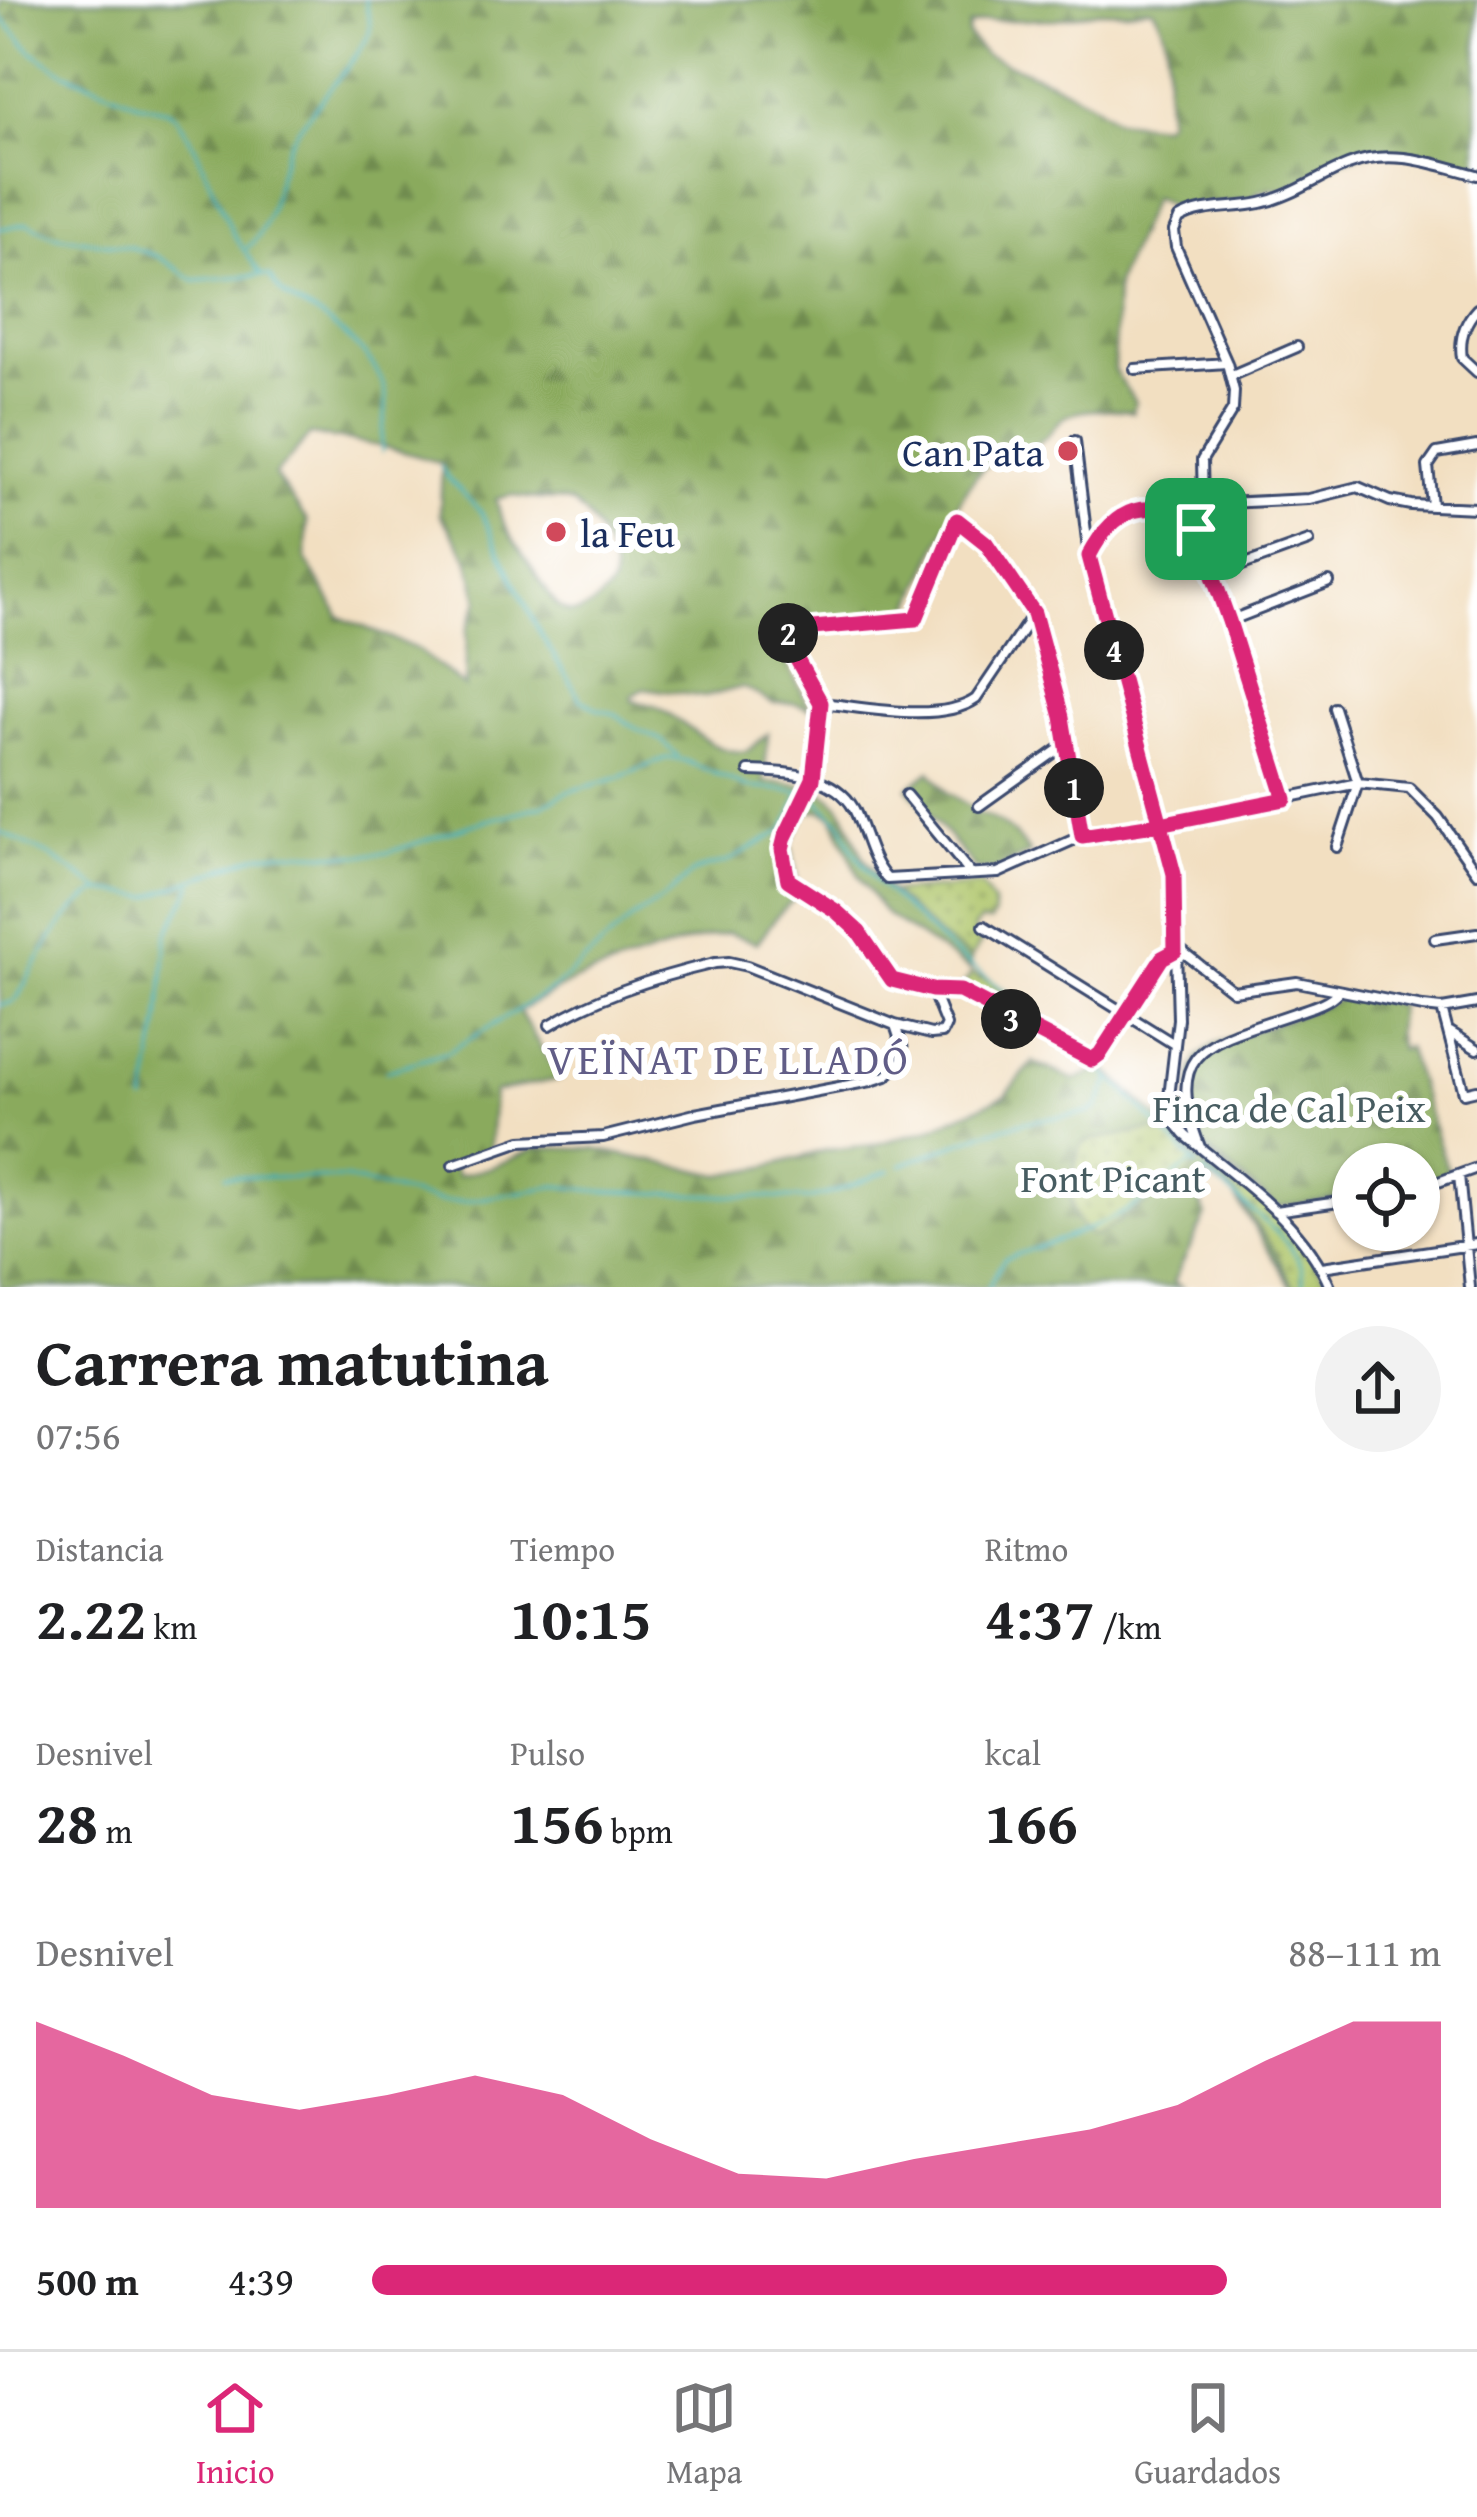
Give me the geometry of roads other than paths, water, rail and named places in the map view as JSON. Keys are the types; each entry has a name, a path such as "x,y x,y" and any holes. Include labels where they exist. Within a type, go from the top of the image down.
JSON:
{"street":[{"path":"1196,529 1203,504 1202,460 1233,410 1232,375 1176,247 1174,231 1182,216 1272,200 1348,165 1376,158 1410,158 1477,176"},
{"path":"1477,309 1467,320 1461,343 1462,358 1477,372"},
{"path":"1232,375 1297,347"},
{"path":"1135,369 1228,363"},
{"path":"1075,441 1089,556 1174,874 1178,1019 1168,1106 1173,1120 1200,1148 1276,1211 1322,1268 1330,1287"},
{"path":"1432,505 1428,466 1437,453 1477,446"},
{"path":"1203,504 1309,499 1358,487 1412,506 1477,508"},
{"path":"1089,556 1112,522 1148,507 1176,513 1196,529 1285,799"},
{"path":"788,880 782,849 813,779 821,703 785,638 790,630 916,619 957,520 986,543 1034,613 1062,717 1082,836"},
{"path":"1212,576 1310,541"},
{"path":"1229,621 1329,582"},
{"path":"821,703 919,712 964,707 976,699 1034,613"},
{"path":"1334,708 1358,783 1336,847"},
{"path":"979,806 1066,743"},
{"path":"749,772 813,779 837,790 854,809 877,868 887,879 998,873 1082,836 1358,783 1409,788 1438,817 1477,873"},
{"path":"906,795 972,875"},
{"path":"776,881 788,880 836,911 859,932 892,980 960,991 1092,1060 1162,958 1175,951 1183,952 1233,992 1297,982 1442,1009 1477,1003"},
{"path":"984,926 1174,1044"},
{"path":"1436,939 1477,933"},
{"path":"550,1025 628,990 729,962 895,1025 942,1033 946,1025 932,990"},
{"path":"1200,1148 1190,1123 1186,1091 1196,1054 1211,1042 1311,1007 1340,990"},
{"path":"1442,1009 1464,1093 1477,1090"},
{"path":"453,1165 521,1142 603,1137 695,1114 872,1081 901,1063 903,1049 895,1025"},
{"path":"1448,1032 1477,1049"},
{"path":"1440,1182 1477,1168"},
{"path":"1459,1175 1472,1245 1470,1287"},
{"path":"1276,1211 1332,1203"},
{"path":"1322,1268 1472,1245"}],"waterway":[{"path":"247,248 264,226 289,144 367,38 370,25 365,0"},
{"path":"0,16 31,51 63,72 168,110 178,118 233,234 261,275 270,276 285,296 341,332 377,372 386,396 382,452"},
{"path":"0,229 28,223 53,235 130,247 157,256 194,280 259,275"},
{"path":"441,467 481,512 538,630 580,698 661,740 678,756"},
{"path":"0,832 49,855 102,891 149,897 258,855 386,853 541,806 567,792 666,758 683,760 747,787 803,792"},
{"path":"386,1071 448,1052 554,988 692,873 727,862 784,830 801,792"},
{"path":"814,796 842,824 853,850 879,884 951,951 1079,1049"},
{"path":"145,1102 160,1019 167,935 193,884"},
{"path":"0,1005 18,997 65,921 102,891"},
{"path":"1095,1064 1197,1166"},
{"path":"901,1165 987,1132 1088,1113 1097,1108 1111,1079"},
{"path":"988,1287 1004,1259 1114,1217 1191,1164"},
{"path":"225,1176 346,1179 442,1202 557,1186 807,1199 890,1170"},
{"path":"1204,1172 1286,1243 1302,1268 1304,1287"}],"place":[{"name":"Can Pata","path":"1068,451"},
{"name":"la Feu","path":"556,532"}],"district":[{"name":"VEÏNAT DE LLADÓ","path":"729,1058"}],"park label":[{"name":"Finca de Cal Peix","path":"1289,1107"},
{"name":"Font Picant","path":"1113,1177"}]}
